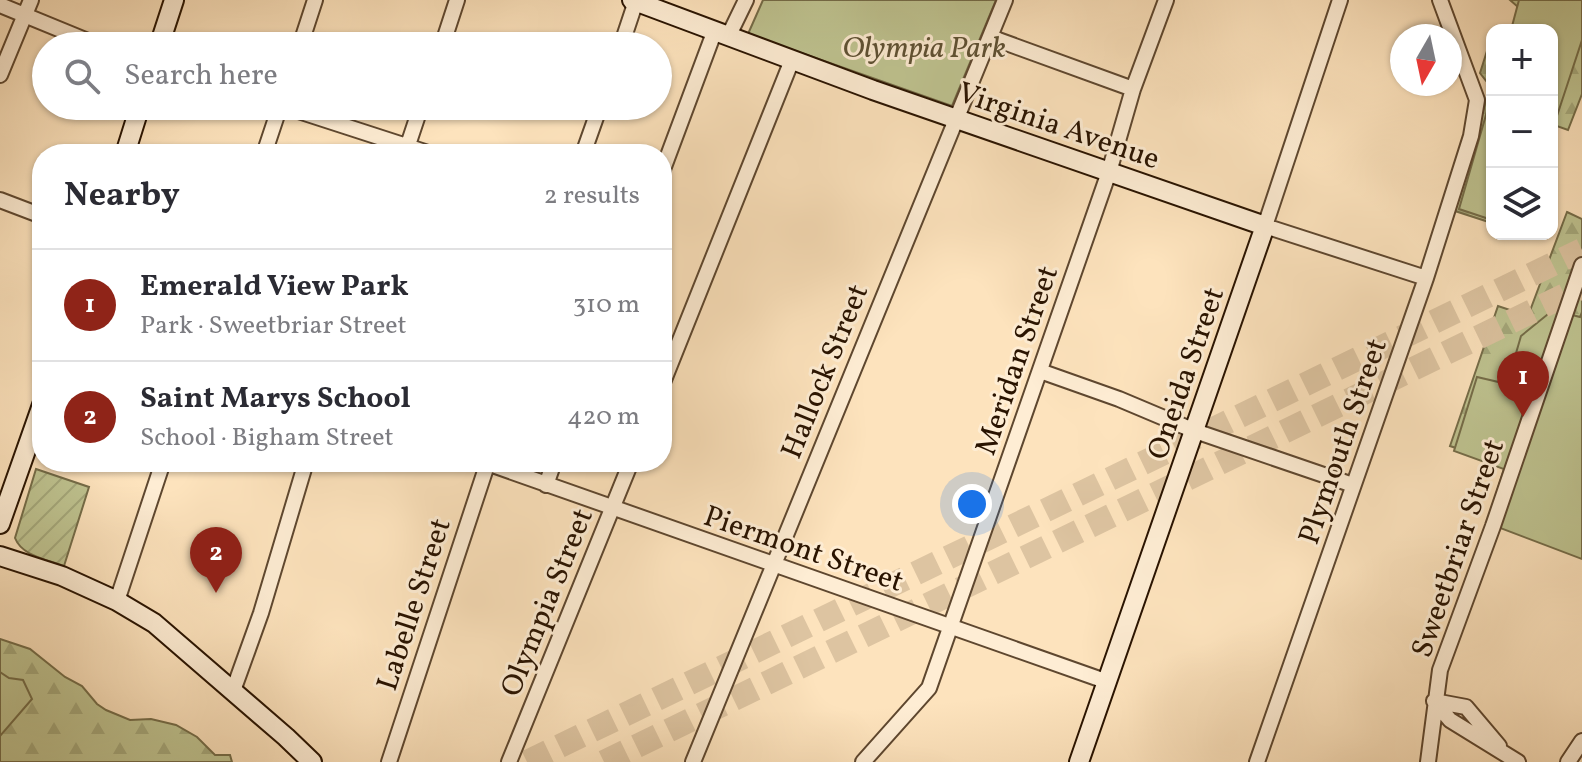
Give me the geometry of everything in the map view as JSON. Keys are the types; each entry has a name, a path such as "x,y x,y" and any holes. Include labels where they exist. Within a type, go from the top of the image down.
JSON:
{"street":[{"path":"0,75 31,0"},
{"path":"164,32 174,0"},
{"path":"305,32 315,0"},
{"path":"447,32 457,0"},
{"path":"672,149 722,32 746,0"},
{"name":"Hallock Street","path":"693,762 1005,0"},
{"name":"Meridan Street","path":"863,762 927,692 1166,0"},
{"name":"Oneida Street","path":"1079,762 1195,431 1340,0"},
{"name":"Plymouth Street","path":"1257,762 1426,278 1471,136 1477,100 1440,0"},
{"path":"625,32 634,1"},
{"name":"Virginia Avenue","path":"634,1 956,119 1426,278"},
{"path":"0,5 66,32"},
{"path":"990,37 1133,89"},
{"path":"672,360 792,60"},
{"path":"128,144 136,120"},
{"path":"268,144 276,120"},
{"path":"321,120 389,144"},
{"path":"408,144 416,120"},
{"path":"587,144 595,120"},
{"path":"0,200 32,212"},
{"name":"Sweetbriar Street","path":"1428,762 1440,670 1582,265"},
{"path":"1040,371 1119,399 1195,431 1353,485"},
{"path":"0,524 32,433"},
{"path":"117,601 160,472"},
{"path":"233,691 261,613 303,472"},
{"name":"Labelle Street","path":"389,762 483,472"},
{"name":"Piermont Street","path":"512,472 1108,682"},
{"path":"546,485 551,472"},
{"name":"Olympia Street","path":"509,762 627,472"},
{"path":"4,562 62,576 117,601 154,623 312,762"},
{"path":"1434,701 1450,720 1512,759"},
{"path":"1568,762 1582,741"}],"green space":[{"name":"Olympia Park","path":"763,0 996,0 952,106 748,34"},
{"path":"1510,0 1582,0 1582,94 1568,130 1558,126 1558,24 1534,21"},
{"path":"1519,0 1582,0 1582,40 1558,113 1558,24 1513,24"},
{"path":"1486,54 1486,81 1480,73"},
{"path":"1486,100 1486,221 1455,211"},
{"path":"1486,115 1486,218 1459,209"},
{"path":"1567,212 1582,219 1582,465 1505,464 1450,446 1498,306 1528,316"},
{"path":"1553,310 1580,317 1582,312 1582,559 1487,523 1504,469 1454,451 1477,377 1507,384 1521,336"},
{"path":"35,472 45,472 89,487 64,566 29,553 15,538"},
{"path":"0,639 30,649 65,677 82,686 106,710 130,720 151,719 176,725 197,737 215,755 230,755 232,762 0,762"},
{"path":"0,672 9,678 23,680 32,699 0,736"}],"tunnel":[{"path":"527,762 1582,250"},
{"path":"604,762 1582,287"}],"place":[{"name":"Emerald View Park","path":"1523,417"},
{"name":"Saint Marys School","path":"216,593"}]}
